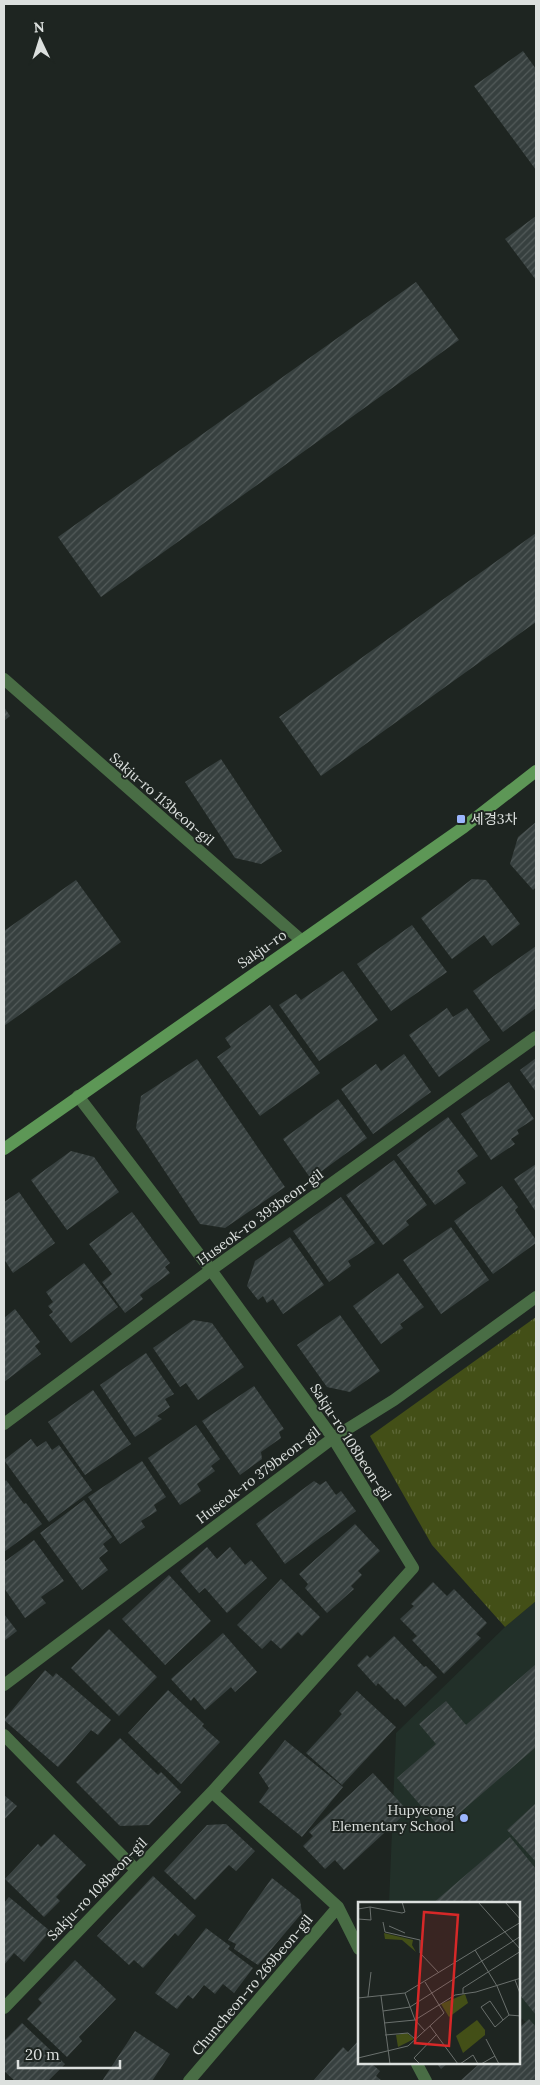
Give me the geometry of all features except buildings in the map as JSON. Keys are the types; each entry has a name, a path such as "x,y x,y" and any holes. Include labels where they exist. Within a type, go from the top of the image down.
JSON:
{"street":[{"name":"Sakju-ro 113beon-gil","path":"4,679 302,940"},
{"name":"Sakju-ro","path":"4,1149 464,826 536,771"},
{"name":"Huseok-ro 393beon-gil","path":"4,1424 211,1270 536,1037"},
{"name":"Sakju-ro 108beon-gil","path":"4,2008 212,1792 413,1568 333,1438 211,1270 78,1096"},
{"name":"Huseok-ro 379beon-gil","path":"4,1685 333,1438 394,1400 536,1297"},
{"path":"4,1735 136,1870"},
{"path":"212,1792 338,1908 358,1947"},
{"name":"Chuncheon-ro 269beon-gil","path":"189,2081 338,1908"},
{"path":"418,2065 426,2081"}],"shaded area":[{"name":"Hupyeong Elementary School","path":"536,1601 536,2029 520,2018 520,1902 389,1902 396,1733 505,1627"}],"green space":[{"path":"536,1317 536,1601 505,1627 432,1545 370,1436"}],"place":[{"name":"세경3차","path":"461,819"},
{"name":"Hupyeong Elementary School","path":"464,1818"}]}
